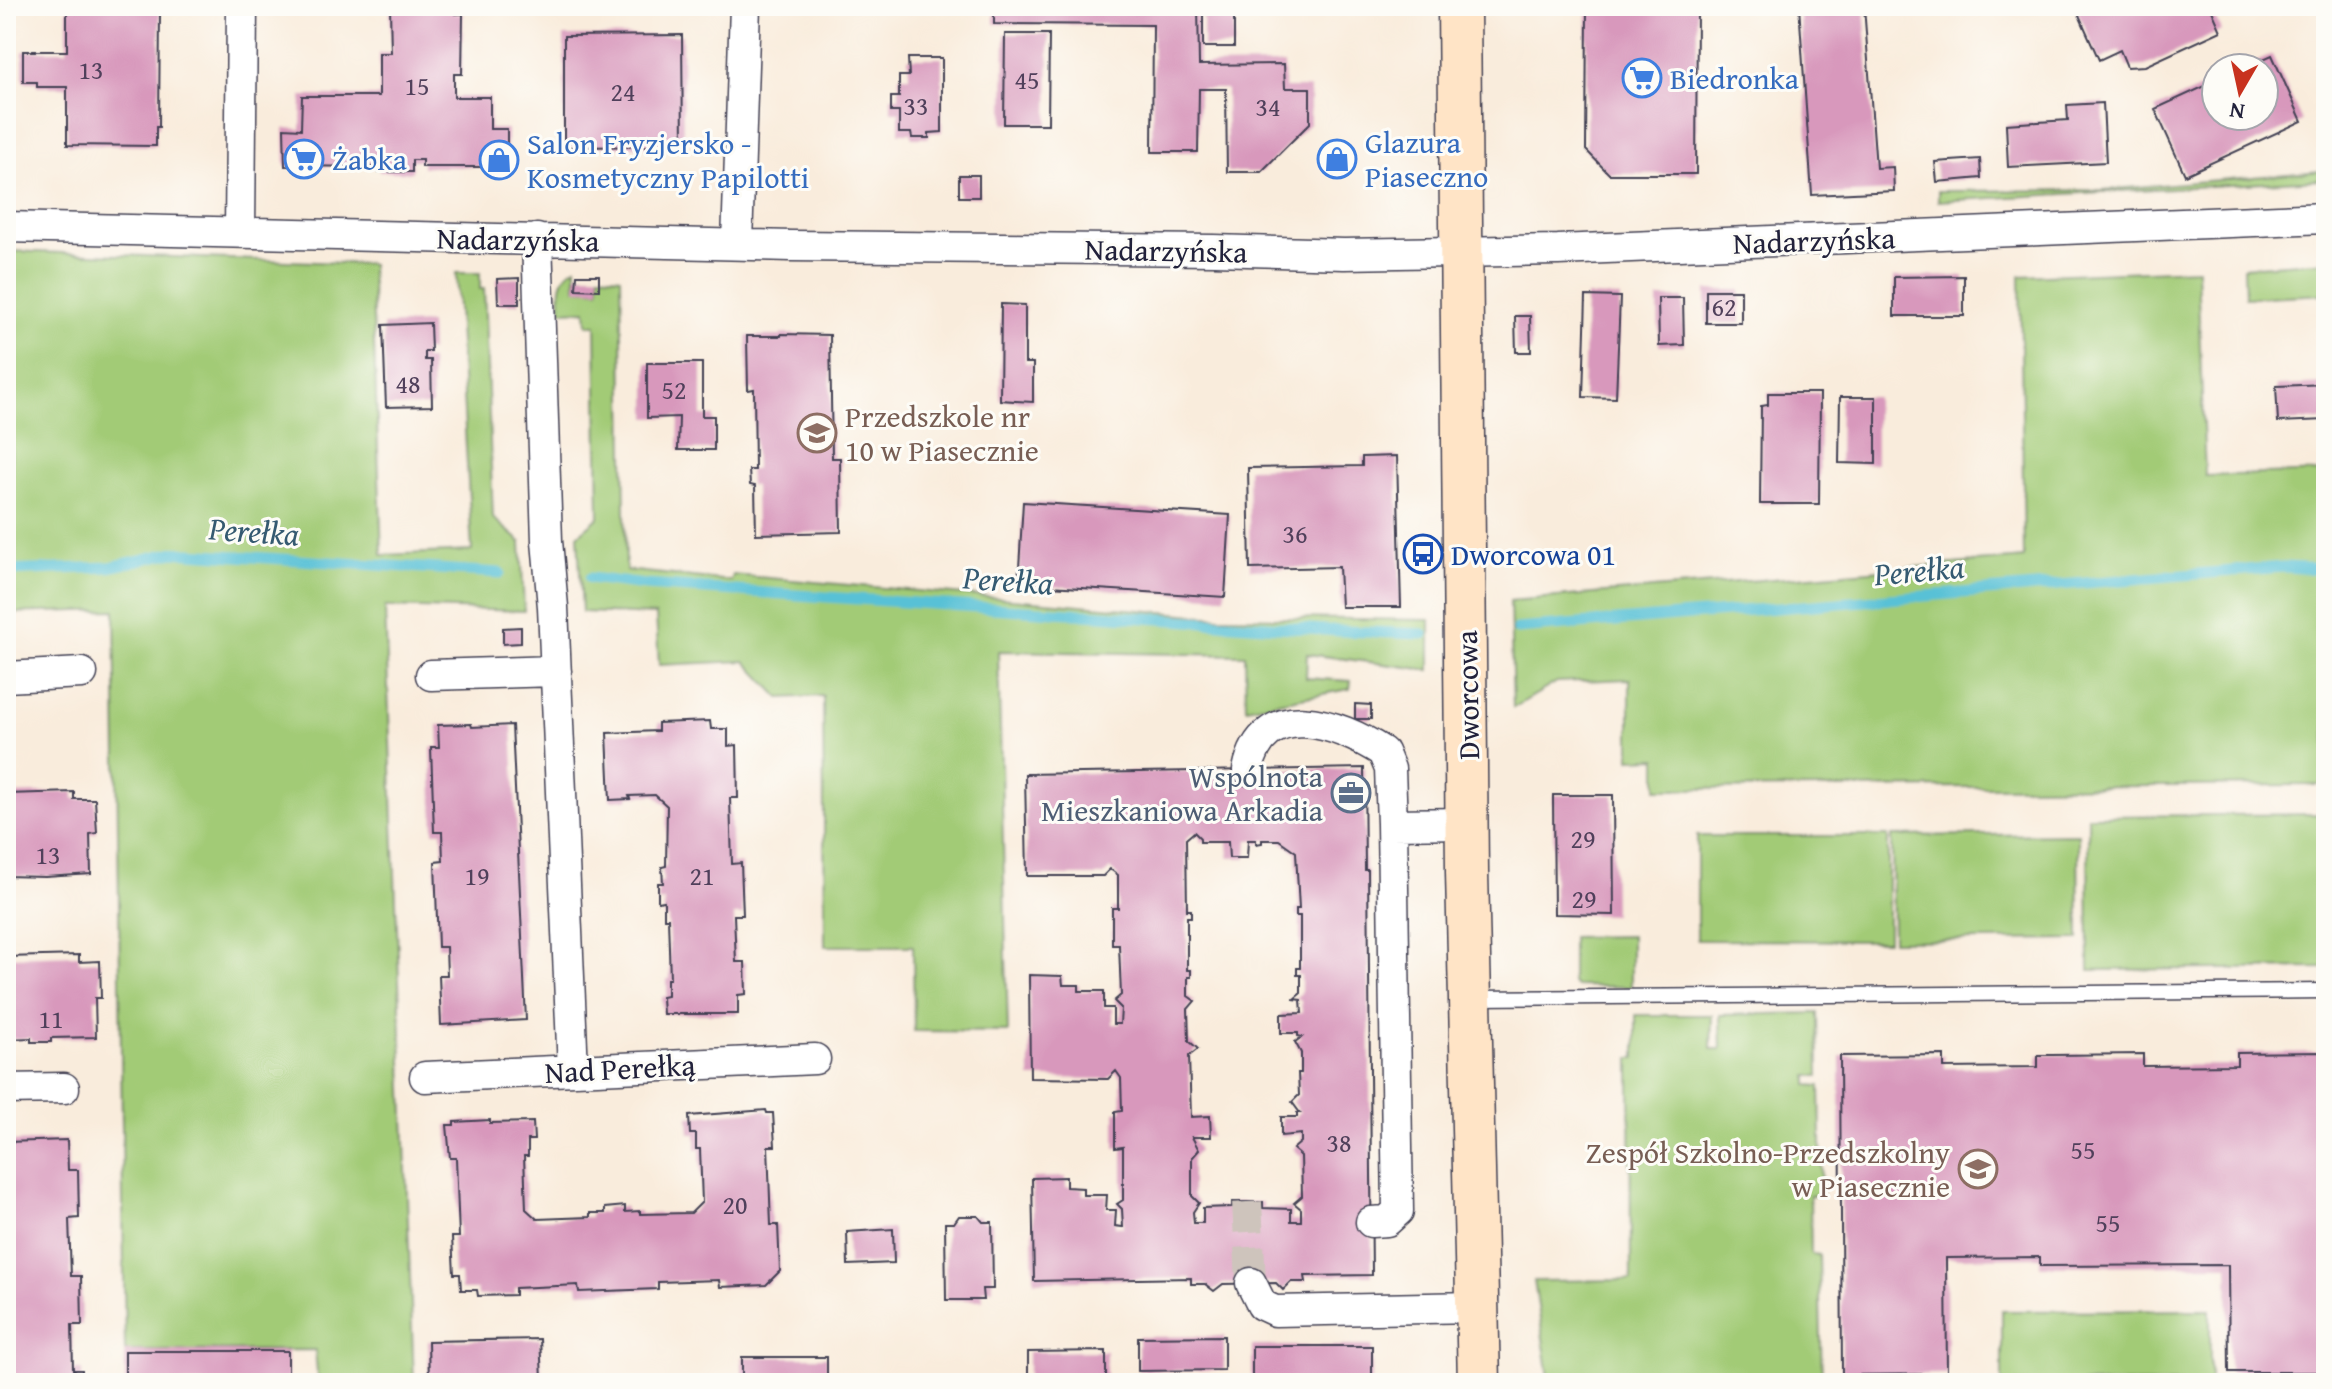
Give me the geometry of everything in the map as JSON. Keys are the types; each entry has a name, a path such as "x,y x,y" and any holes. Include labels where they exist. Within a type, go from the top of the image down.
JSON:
{"street":[{"path":"240,232 242,6"},
{"path":"737,243 745,6"},
{"name":"Dworcowa","path":"1459,6 1468,823 1479,1383"},
{"name":"Nadarzyńska","path":"6,227 1344,254 1651,246 2326,218"},
{"path":"537,239 547,541 556,671 573,1070"},
{"path":"431,675 556,671"},
{"path":"6,677 82,673"},
{"path":"1248,770 1252,752 1262,737 1275,726 1298,721 1321,725 1383,752 1390,769 1398,1211 1387,1221 1371,1222"},
{"path":"1392,824 1468,823"},
{"name":"Nad Perełką","path":"425,1077 815,1059"},
{"path":"6,1089 64,1088"},
{"path":"1251,1283 1262,1305 1275,1311 1476,1307"}],"lane":[{"path":"1471,998 2326,991"}],"green space":[{"path":"2323,171 2320,180 1938,201 1938,191 2103,190"},
{"path":"8,251 371,264 382,555 472,551 456,273 480,273 480,289 484,289 493,518 521,542 524,611 385,607 414,1383 318,1383 315,1350 125,1351 115,610 6,613 6,558 12,558"},
{"path":"2326,261 2326,294 2245,298 2244,267"},
{"path":"576,267 576,288 599,290 599,275 621,277 626,570 731,581 733,575 1219,617 1430,620 1430,670 1307,654 1306,678 1351,681 1350,689 1246,708 1245,655 998,651 1008,1032 914,1031 913,946 825,946 823,696 780,698 745,661 659,665 656,615 582,612 578,535 599,517 596,325 587,325 586,310 561,311 563,280"},
{"path":"2197,269 2205,476 2326,472 2326,785 1657,789 1657,758 1630,759 1630,679 1557,682 1513,708 1510,601 2024,558 2020,276"},
{"path":"2326,814 2326,968 2089,970 2088,816"},
{"path":"2078,834 2079,939 1893,941 1892,836"},
{"path":"1697,836 1888,836 1888,941 1697,940"},
{"path":"1631,936 1631,987 1575,986 1572,982 1572,937"},
{"path":"1818,1013 1819,1076 1808,1076 1808,1085 1820,1086 1822,1195 1810,1196 1811,1254 1819,1255 1822,1383 1550,1383 1534,1281 1631,1280 1630,1058 1636,1058 1636,1015 1712,1015 1711,1049 1721,1049 1720,1015"},
{"path":"2210,1310 2210,1383 2002,1383 2002,1311"}],"building":[{"path":"67,6 156,6 156,11 160,11 159,127 156,127 156,146 67,145 67,87 37,87 37,82 23,82 23,51 67,51"},
{"path":"390,6 455,6 455,14 463,14 462,74 454,74 454,97 490,97 490,129 507,129 507,167 422,167 422,160 412,160 412,172 379,172 379,167 285,166 284,128 301,129 302,96 379,96 379,53 391,53"},
{"path":"994,6 1198,6 1199,65 1284,64 1285,88 1310,88 1310,123 1261,172 1227,172 1226,89 1199,89 1198,152 1152,152 1153,25 994,24"},
{"path":"1203,6 1234,6 1234,47 1203,47"},
{"name":"Biedronka","path":"1587,6 1697,6 1696,174 1609,174 1586,150"},
{"path":"1799,6 1864,6 1876,168 1893,167 1894,191 1812,195"},
{"path":"2075,6 2210,6 2221,31 2145,66 2127,67 2120,50 2099,60"},
{"path":"1005,34 1049,34 1048,124 1004,124"},
{"path":"682,35 683,146 564,147 564,36"},
{"path":"908,58 942,58 942,132 929,133 929,138 912,138 911,133 899,133 899,112 891,112 891,97 899,97 899,76 909,76"},
{"path":"2280,73 2302,121 2280,131"},
{"path":"2200,88 2200,132 2278,132 2185,175 2155,109"},
{"path":"2103,103 2106,162 2008,167 2006,124 2068,120 2067,105"},
{"path":"1980,159 1981,178 1937,182 1935,162"},
{"path":"959,175 979,175 979,197 959,197"},
{"path":"577,275 599,275 599,290 576,289"},
{"path":"1964,276 1964,316 1894,316 1894,277"},
{"path":"519,278 519,304 498,304 497,279"},
{"path":"1706,290 1741,290 1741,323 1706,323"},
{"path":"1586,296 1620,297 1616,398 1583,397"},
{"path":"1658,298 1683,298 1684,345 1659,346"},
{"path":"1001,304 1025,305 1025,363 1033,363 1033,402 1000,400"},
{"path":"1515,316 1530,316 1531,352 1516,352"},
{"path":"430,323 431,351 425,351 425,360 431,360 432,406 386,407 383,325"},
{"path":"830,335 832,458 840,458 841,532 756,534 755,486 750,485 749,470 755,470 754,389 748,390 747,336"},
{"path":"647,363 702,363 702,416 714,416 714,450 678,450 679,417 647,418"},
{"path":"2326,384 2326,420 2278,422 2276,386"},
{"path":"1768,393 1820,393 1819,504 1760,504 1761,406 1768,405"},
{"path":"1840,397 1876,397 1876,464 1839,463"},
{"path":"1397,456 1401,607 1341,607 1339,567 1250,569 1248,468 1362,466 1362,457"},
{"path":"1023,502 1230,515 1225,597 1018,584"},
{"path":"521,627 521,643 503,644 503,628"},
{"path":"1355,704 1371,705 1371,719 1355,719"},
{"path":"710,721 711,729 728,729 728,746 737,745 738,798 730,798 732,864 741,863 743,915 734,915 736,962 745,962 746,994 738,995 738,1014 663,1014 662,997 667,996 667,979 670,979 668,918 664,918 664,901 658,902 658,883 663,883 662,867 666,866 667,806 655,795 610,800 607,733 658,731 658,723"},
{"path":"471,724 472,727 512,725 526,1020 441,1025 439,975 447,975 446,947 438,947 435,862 443,861 442,832 434,832 431,747 439,747 438,725"},
{"path":"1364,768 1372,1275 1305,1276 1306,1282 1291,1282 1283,1290 1276,1283 1223,1284 1214,1291 1205,1284 1191,1284 1191,1278 1034,1281 1032,1178 1066,1177 1066,1187 1083,1188 1083,1195 1107,1195 1106,1210 1116,1210 1115,1226 1123,1227 1122,1209 1117,1204 1123,1200 1123,1147 1115,1148 1115,1112 1122,1111 1121,1078 1116,1071 1108,1079 1030,1078 1029,975 1062,976 1063,985 1079,985 1079,991 1104,991 1104,1008 1113,1008 1113,1024 1120,1024 1121,1008 1114,1001 1121,995 1119,945 1112,945 1112,908 1118,908 1118,875 1110,869 1103,876 1027,876 1025,774","holes":["1194,832 1200,842 1228,842 1229,858 1247,858 1248,840 1256,840 1256,844 1262,843 1262,840 1279,840 1296,852 1299,909 1296,909 1296,916 1300,916 1300,968 1297,968 1297,975 1301,975 1301,993 1294,999 1301,1000 1302,1013 1281,1014 1281,1033 1298,1033 1302,1037 1295,1042 1301,1053 1301,1073 1298,1073 1299,1095 1292,1102 1300,1113 1297,1117 1281,1117 1281,1136 1301,1134 1301,1142 1293,1149 1301,1156 1302,1196 1294,1203 1301,1209 1301,1221 1291,1221 1291,1209 1263,1208 1263,1202 1232,1202 1232,1207 1203,1208 1203,1223 1194,1223 1193,1212 1199,1203 1192,1196 1192,1158 1199,1150 1192,1137 1211,1137 1210,1116 1191,1117 1189,1056 1198,1049 1189,1041 1188,1009 1195,1001 1188,996 1191,970 1187,970 1187,917 1191,917 1191,910 1187,910 1186,839"]},
{"path":"74,792 74,799 95,799 97,833 90,834 91,874 6,876 6,794"},
{"path":"1553,795 1613,795 1614,915 1554,914"},
{"path":"79,955 79,962 100,961 101,998 95,998 96,1037 51,1038 51,1042 31,1042 31,1038 6,1039 6,957"},
{"path":"2326,1052 2326,1372 2229,1372 2228,1265 2040,1266 2040,1257 1946,1258 1947,1374 1842,1375 1840,1056 1944,1055 1944,1068 2038,1067 2038,1055 2143,1054 2143,1066 2237,1065 2237,1053"},
{"path":"766,1110 773,1113 775,1146 768,1146 771,1225 778,1225 780,1271 766,1285 720,1287 719,1280 658,1282 658,1289 579,1292 578,1285 515,1288 515,1295 478,1296 477,1290 461,1290 460,1274 454,1274 452,1237 459,1237 456,1158 450,1158 447,1125 490,1120 490,1123 533,1122 534,1140 528,1140 528,1156 524,1156 526,1209 537,1219 590,1217 590,1213 605,1213 605,1208 625,1206 625,1212 640,1211 640,1214 691,1213 702,1202 700,1149 696,1149 696,1134 690,1134 689,1116"},
{"path":"67,1140 68,1170 78,1170 79,1218 69,1219 71,1276 81,1276 82,1325 72,1325 73,1370 82,1370 82,1383 9,1383 6,1142"},
{"path":"959,1216 978,1216 983,1222 992,1222 993,1289 982,1289 983,1300 946,1300 945,1223 954,1223"},
{"path":"893,1229 894,1263 848,1265 847,1232"},
{"path":"1224,1336 1224,1370 1138,1371 1138,1337"},
{"path":"540,1339 542,1379 429,1381 428,1341"},
{"path":"1252,1346 1372,1346 1372,1383 1252,1383"},
{"path":"125,1351 288,1351 288,1383 125,1383"},
{"path":"1106,1351 1106,1383 1028,1383 1028,1352"},
{"path":"742,1357 827,1357 827,1383 742,1383"},
{"path":"877,1377 916,1377 916,1383 877,1383"}],"waterway":[{"name":"Perełka","path":"6,571 110,567 174,552 500,573"},
{"name":"Perełka","path":"1517,629 2283,567 2326,569"},
{"name":"Perełka","path":"590,578 645,585 1423,634"}],"tunnel":[{"path":"1247,1202 1251,1283"}],"place":[{"name":"Biedronka","path":"1642,78"},
{"name":"Żabka","path":"304,159"},
{"name":"Glazura Piaseczno","path":"1337,159"},
{"name":"Salon Fryzjersko - Kosmetyczny Papilotti","path":"499,160"},
{"name":"Przedszkole nr 10 w Piasecznie","path":"817,433"},
{"name":"Dworcowa 01","path":"1423,554"},
{"name":"Wspólnota Mieszkaniowa Arkadia","path":"1351,793"},
{"name":"Zespół Szkolno-Przedszkolny w Piasecznie","path":"1978,1169"}]}
